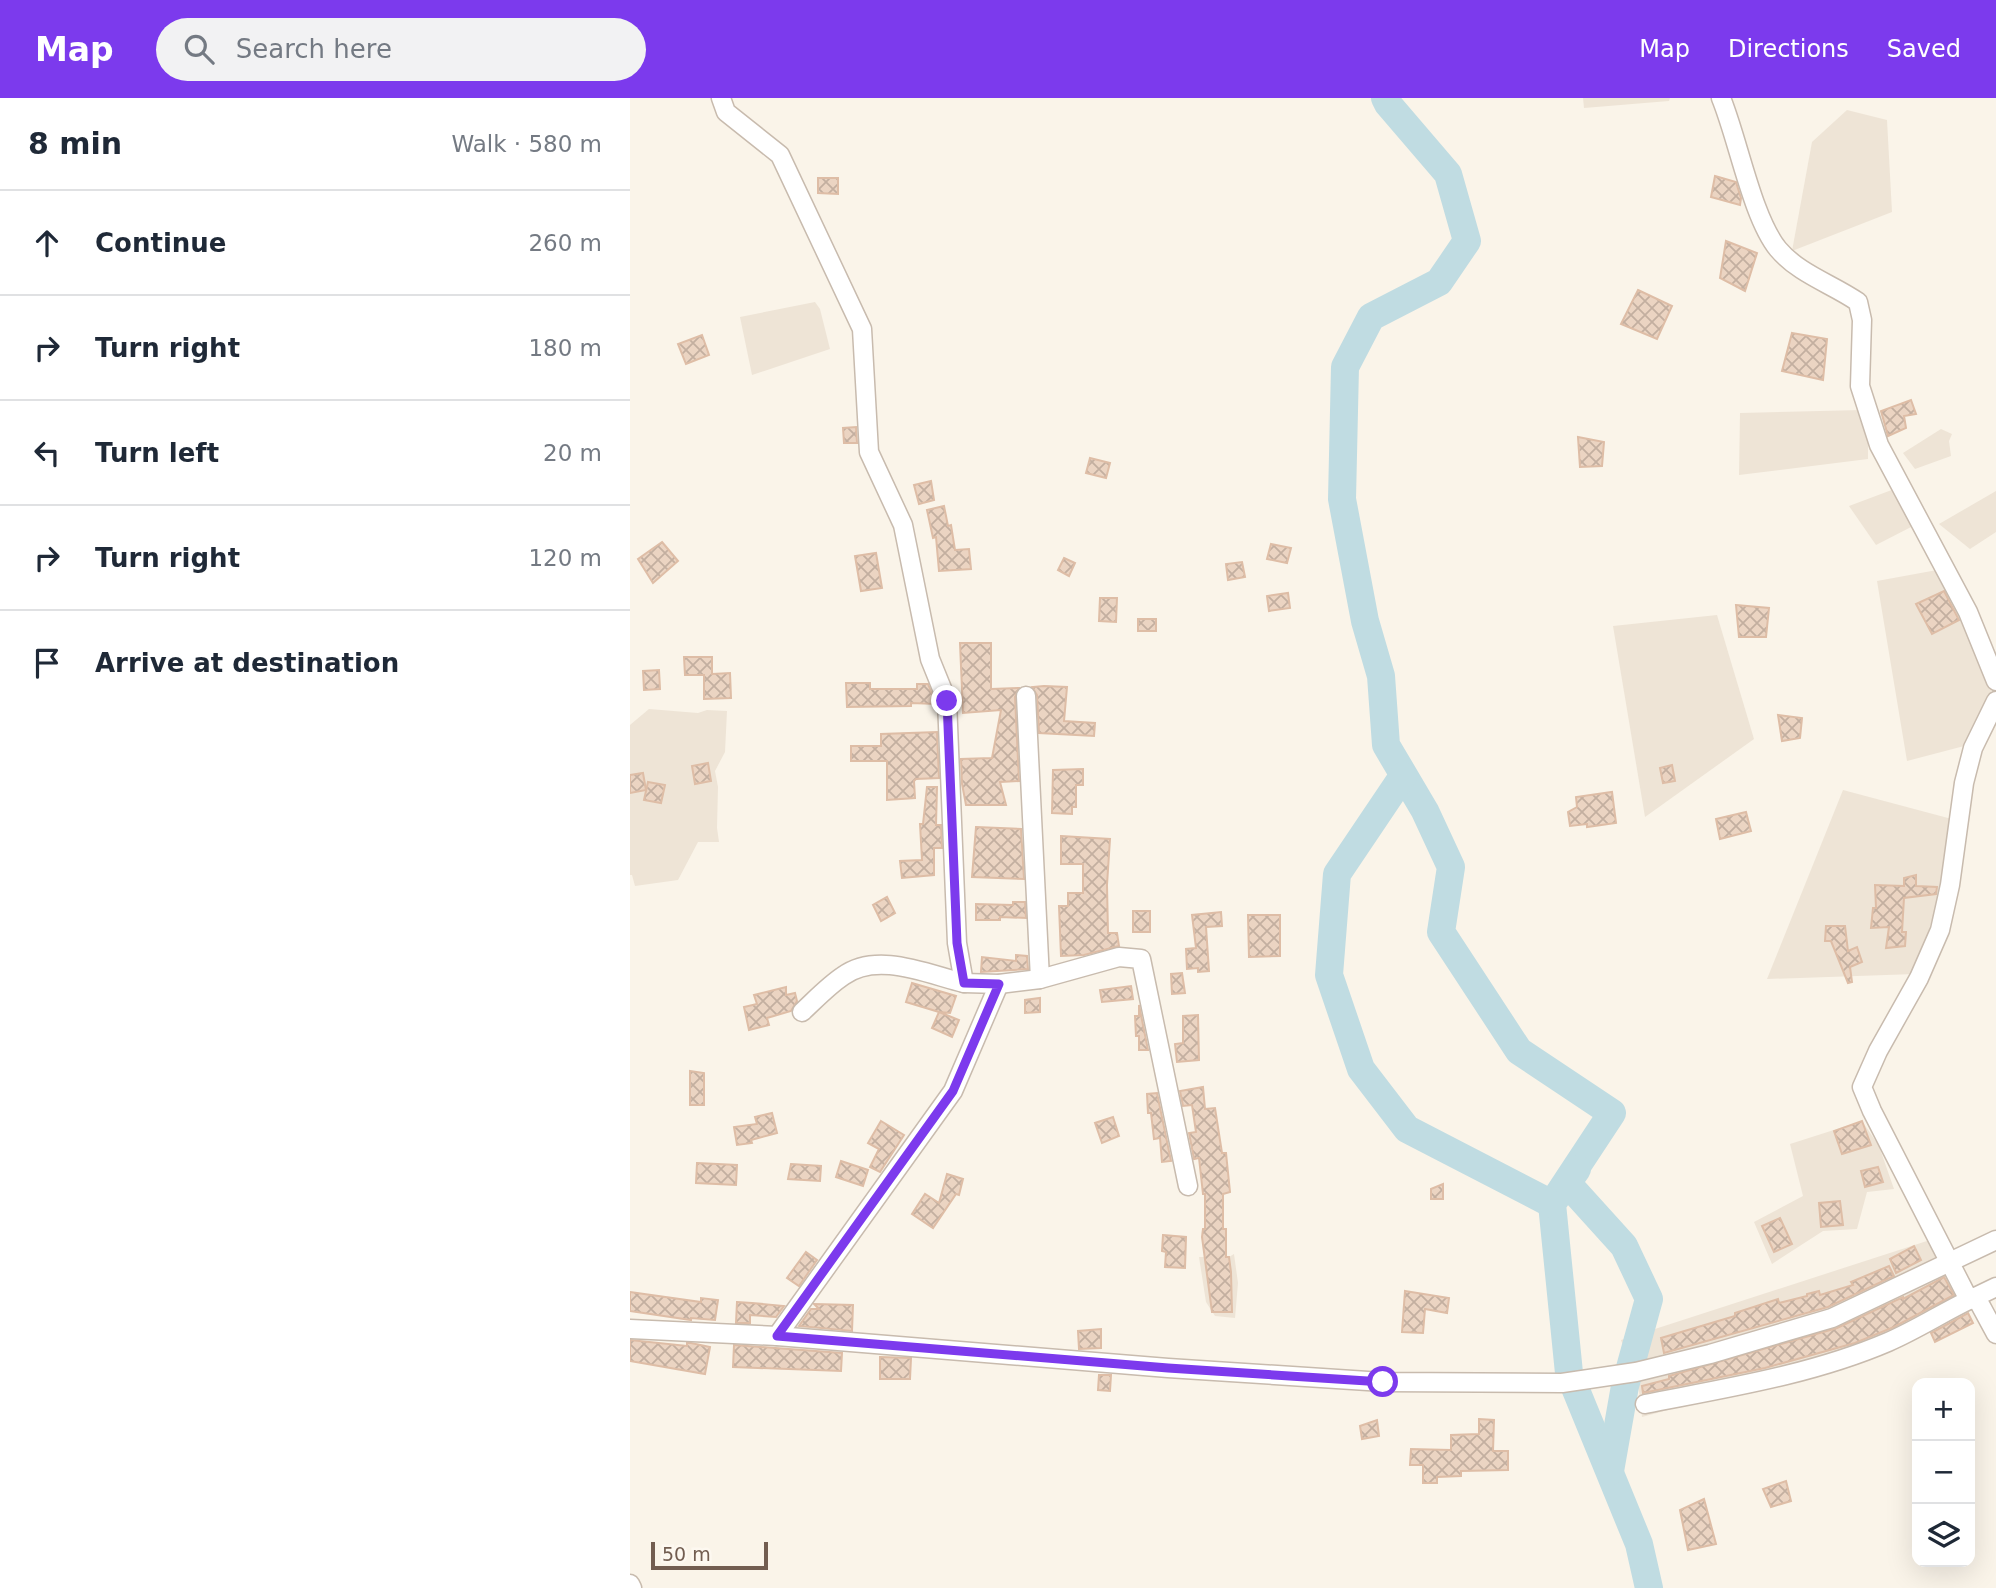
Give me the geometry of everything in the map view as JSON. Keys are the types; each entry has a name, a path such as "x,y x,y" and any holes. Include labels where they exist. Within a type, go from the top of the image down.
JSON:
{"street":[{"path":"721,98 726,112 756,133 780,155 862,329 869,452 903,525 930,659 947,701 957,943 964,983"},
{"path":"1721,98 1762,220 1778,248 1807,273 1858,302 1862,320 1860,386 1879,444 1968,612 1996,681"},
{"path":"1026,696 1040,979"},
{"path":"1996,701 1973,748 1964,783 1950,885 1940,930 1919,978 1878,1051 1862,1087 1949,1262 1996,1334"},
{"path":"802,1012 845,974 873,964 899,967 964,983 999,984 1040,979 1119,957 1141,959 1188,1186"},
{"path":"777,1336 953,1091 999,984"},
{"path":"630,1329 777,1336 1168,1368 1383,1382 1562,1383 1636,1372 1710,1354 1832,1318 1996,1240"},
{"path":"1645,1404 1798,1372 1857,1353 1889,1341 1996,1287"}],"shaded area":[{"path":"1583,98 1670,98 1669,101 1584,108"},
{"path":"1847,110 1887,120 1892,212 1792,251 1812,142"},
{"path":"815,302 820,309 830,349 752,375 740,317"},
{"path":"1862,410 1868,426 1868,459 1739,475 1740,413"},
{"path":"1941,429 1952,434 1949,441 1951,456 1915,469 1903,453"},
{"path":"1897,488 1915,525 1876,545 1849,506"},
{"path":"1996,491 1996,532 1970,549 1939,524"},
{"path":"1937,570 1973,631 1992,694 1968,745 1907,761 1877,581"},
{"path":"1717,615 1754,739 1645,817 1613,626"},
{"path":"649,709 698,713 707,710 727,711 725,752 715,771 719,842 698,842 678,880 635,886 630,875 630,725"},
{"path":"1843,790 1963,822 1915,974 1767,979"},
{"path":"1862,1121 1879,1146 1894,1189 1867,1192 1857,1229 1823,1231 1772,1264 1754,1222 1803,1196 1790,1144"},
{"path":"1930,1240 1969,1300 1794,1376 1642,1417 1639,1391 1621,1340"},
{"path":"1234,1254 1238,1283 1235,1318 1215,1316 1206,1302 1199,1257 1229,1257"}],"building":[{"path":"1715,176 1736,182 1741,198 1740,205 1711,197"},
{"path":"818,178 838,178 838,194 818,193"},
{"path":"1726,241 1757,253 1745,291 1720,278"},
{"path":"1638,290 1672,306 1657,339 1621,324"},
{"path":"1792,333 1827,339 1823,380 1782,371"},
{"path":"702,335 709,355 686,364 678,344"},
{"path":"1911,400 1916,414 1904,416 1906,428 1888,436 1881,411"},
{"path":"856,427 857,443 844,443 843,428"},
{"path":"1578,437 1604,442 1602,466 1580,467"},
{"path":"1090,458 1110,463 1106,478 1086,473"},
{"path":"931,481 934,500 919,504 914,485"},
{"path":"944,506 948,526 951,525 955,550 969,549 971,569 939,571 936,537 933,538 927,510"},
{"path":"662,542 678,561 653,583 638,559"},
{"path":"1271,544 1291,548 1287,563 1267,559"},
{"path":"876,553 882,588 861,591 855,556"},
{"path":"1064,558 1075,563 1069,576 1058,570"},
{"path":"1242,562 1245,577 1228,580 1226,564"},
{"path":"1944,591 1959,620 1932,634 1916,604"},
{"path":"1288,593 1290,608 1269,611 1267,596"},
{"path":"1100,598 1117,598 1116,622 1099,621"},
{"path":"1736,605 1769,608 1766,637 1739,637"},
{"path":"1138,619 1156,619 1156,631 1138,631"},
{"path":"960,643 991,643 991,689 1019,688 1015,697 1019,781 1000,782 1006,805 966,805 961,759 992,758 1001,710 963,713"},
{"path":"684,657 712,657 712,674 730,673 731,698 704,699 704,675 685,675"},
{"path":"659,670 660,689 644,690 643,671"},
{"path":"846,683 870,683 870,689 917,689 917,684 928,684 936,704 847,707"},
{"path":"1032,687 1067,687 1064,721 1095,723 1094,736 1039,733 1037,695"},
{"path":"1778,715 1802,718 1800,738 1782,741"},
{"path":"937,732 939,778 916,779 915,798 887,800 887,761 851,761 851,746 881,746 881,734"},
{"path":"708,763 711,781 695,784 692,766"},
{"path":"1672,765 1675,781 1663,783 1660,768"},
{"path":"1083,769 1083,785 1076,785 1076,807 1072,807 1072,814 1052,813 1053,770"},
{"path":"643,773 646,790 630,793 630,775"},
{"path":"648,782 665,785 661,803 644,800"},
{"path":"927,787 937,787 936,825 941,825 942,848 934,848 934,875 902,878 900,861 922,860 920,824 923,824"},
{"path":"1612,792 1616,823 1587,827 1587,824 1570,826 1568,812 1577,807 1576,797"},
{"path":"1746,812 1751,831 1720,839 1716,819"},
{"path":"976,827 1021,829 1024,879 972,877"},
{"path":"1061,836 1110,839 1108,933 1117,933 1119,946 1084,955 1061,956 1059,906 1068,906 1068,893 1083,893 1083,864 1061,864"},
{"path":"1916,875 1916,886 1937,887 1936,894 1904,898 1902,932 1906,932 1905,946 1886,948 1889,927 1871,928 1873,908 1876,908 1875,885 1904,886 1904,878"},
{"path":"887,897 895,913 881,921 873,905"},
{"path":"1013,902 1025,902 1026,918 976,920 976,904 1013,905"},
{"path":"1133,911 1150,911 1150,932 1133,932"},
{"path":"1221,912 1222,926 1206,927 1209,971 1187,969 1186,949 1196,948 1192,915"},
{"path":"1248,915 1280,915 1280,956 1249,957"},
{"path":"1826,926 1845,926 1848,951 1857,947 1862,962 1850,967 1852,982 1848,983 1831,941 1825,941"},
{"path":"1016,955 1027,956 1028,969 981,972 982,957 1016,961"},
{"path":"1182,973 1185,993 1172,994 1171,974"},
{"path":"912,983 956,996 950,1013 906,1002"},
{"path":"1131,986 1133,999 1102,1002 1100,990"},
{"path":"786,987 786,995 795,993 797,1001 791,1011 767,1018 769,1025 749,1030 744,1007 757,1004 754,995"},
{"path":"1040,998 1040,1012 1025,1013 1025,1000"},
{"path":"1139,1005 1148,1050 1139,1050 1139,1036 1136,1036 1135,1016 1139,1016"},
{"path":"939,1012 959,1020 952,1037 932,1028"},
{"path":"1198,1015 1199,1060 1177,1062 1175,1044 1183,1043 1183,1016"},
{"path":"690,1071 704,1073 704,1105 690,1105"},
{"path":"1203,1087 1205,1109 1215,1108 1222,1153 1226,1153 1230,1192 1223,1194 1223,1229 1226,1229 1226,1257 1229,1257 1231,1272 1232,1312 1212,1312 1202,1237 1205,1229 1205,1194 1199,1158 1194,1159 1189,1133 1196,1132 1192,1105 1183,1106 1180,1091"},
{"path":"1157,1093 1171,1161 1162,1162 1160,1138 1154,1139 1151,1113 1148,1113 1147,1094"},
{"path":"772,1113 777,1133 751,1140 752,1143 737,1145 734,1127 757,1124 755,1117"},
{"path":"1113,1117 1119,1136 1102,1143 1095,1123"},
{"path":"881,1121 904,1135 880,1172 870,1167 879,1149 868,1143"},
{"path":"1862,1121 1871,1145 1842,1154 1834,1131"},
{"path":"841,1161 868,1170 863,1186 836,1177"},
{"path":"697,1163 737,1165 736,1185 696,1183"},
{"path":"791,1164 821,1166 820,1181 788,1179"},
{"path":"1878,1167 1883,1182 1865,1187 1861,1171"},
{"path":"947,1174 963,1179 959,1195 956,1194 933,1228 912,1214 925,1194 939,1203"},
{"path":"1443,1184 1443,1199 1431,1199 1431,1189"},
{"path":"1840,1201 1843,1225 1821,1227 1819,1203"},
{"path":"1780,1218 1792,1244 1774,1252 1762,1226"},
{"path":"1163,1235 1186,1237 1185,1268 1165,1267"},
{"path":"1914,1246 1921,1260 1896,1273 1890,1259"},
{"path":"806,1252 817,1260 799,1286 787,1278"},
{"path":"1889,1266 1894,1276 1828,1307 1664,1353 1661,1338 1735,1316 1735,1313 1778,1299 1779,1303 1819,1291 1820,1295 1853,1285 1851,1282"},
{"path":"1944,1277 1954,1295 1894,1327 1855,1343 1765,1368 1643,1393 1642,1386 1669,1379 1669,1376 1837,1328 1903,1299"},
{"path":"1405,1291 1449,1298 1447,1313 1425,1309 1423,1333 1402,1332"},
{"path":"630,1292 701,1302 701,1298 718,1300 715,1320 691,1320 630,1311"},
{"path":"737,1302 784,1306 776,1317 750,1315 750,1323 736,1323"},
{"path":"814,1304 853,1305 852,1331 799,1326 811,1309 819,1309"},
{"path":"1968,1313 1973,1323 1935,1342 1931,1333"},
{"path":"1101,1329 1101,1348 1079,1349 1078,1331"},
{"path":"630,1340 687,1346 687,1343 691,1343 710,1347 705,1374 630,1361"},
{"path":"734,1345 842,1353 841,1371 733,1367"},
{"path":"880,1357 911,1358 910,1379 880,1379"},
{"path":"1099,1375 1111,1375 1110,1391 1098,1390"},
{"path":"1479,1419 1494,1420 1493,1451 1508,1451 1508,1470 1461,1471 1461,1476 1437,1477 1437,1483 1423,1483 1423,1465 1410,1465 1411,1449 1451,1450 1451,1435 1479,1434"},
{"path":"1377,1420 1379,1436 1362,1439 1360,1426"},
{"path":"1786,1481 1791,1501 1771,1507 1763,1489"},
{"path":"1704,1499 1716,1544 1688,1550 1680,1510"}],"waterway":[{"path":"1385,98 1448,174 1467,241 1439,282 1371,317 1345,367 1342,499 1365,621 1381,676 1386,745 1425,811 1451,867 1441,932 1519,1051 1612,1113 1552,1204 1569,1373 1639,1544 1649,1588"},
{"path":"1403,776 1337,874 1329,975 1361,1069 1407,1129 1552,1204"},
{"path":"1577,1169 1567,1183 1624,1246 1649,1299 1625,1386 1610,1471"}],"route":[{"path":"947,701 957,943 964,983 999,984 953,1091 777,1336 1168,1368 1383,1382"}]}
